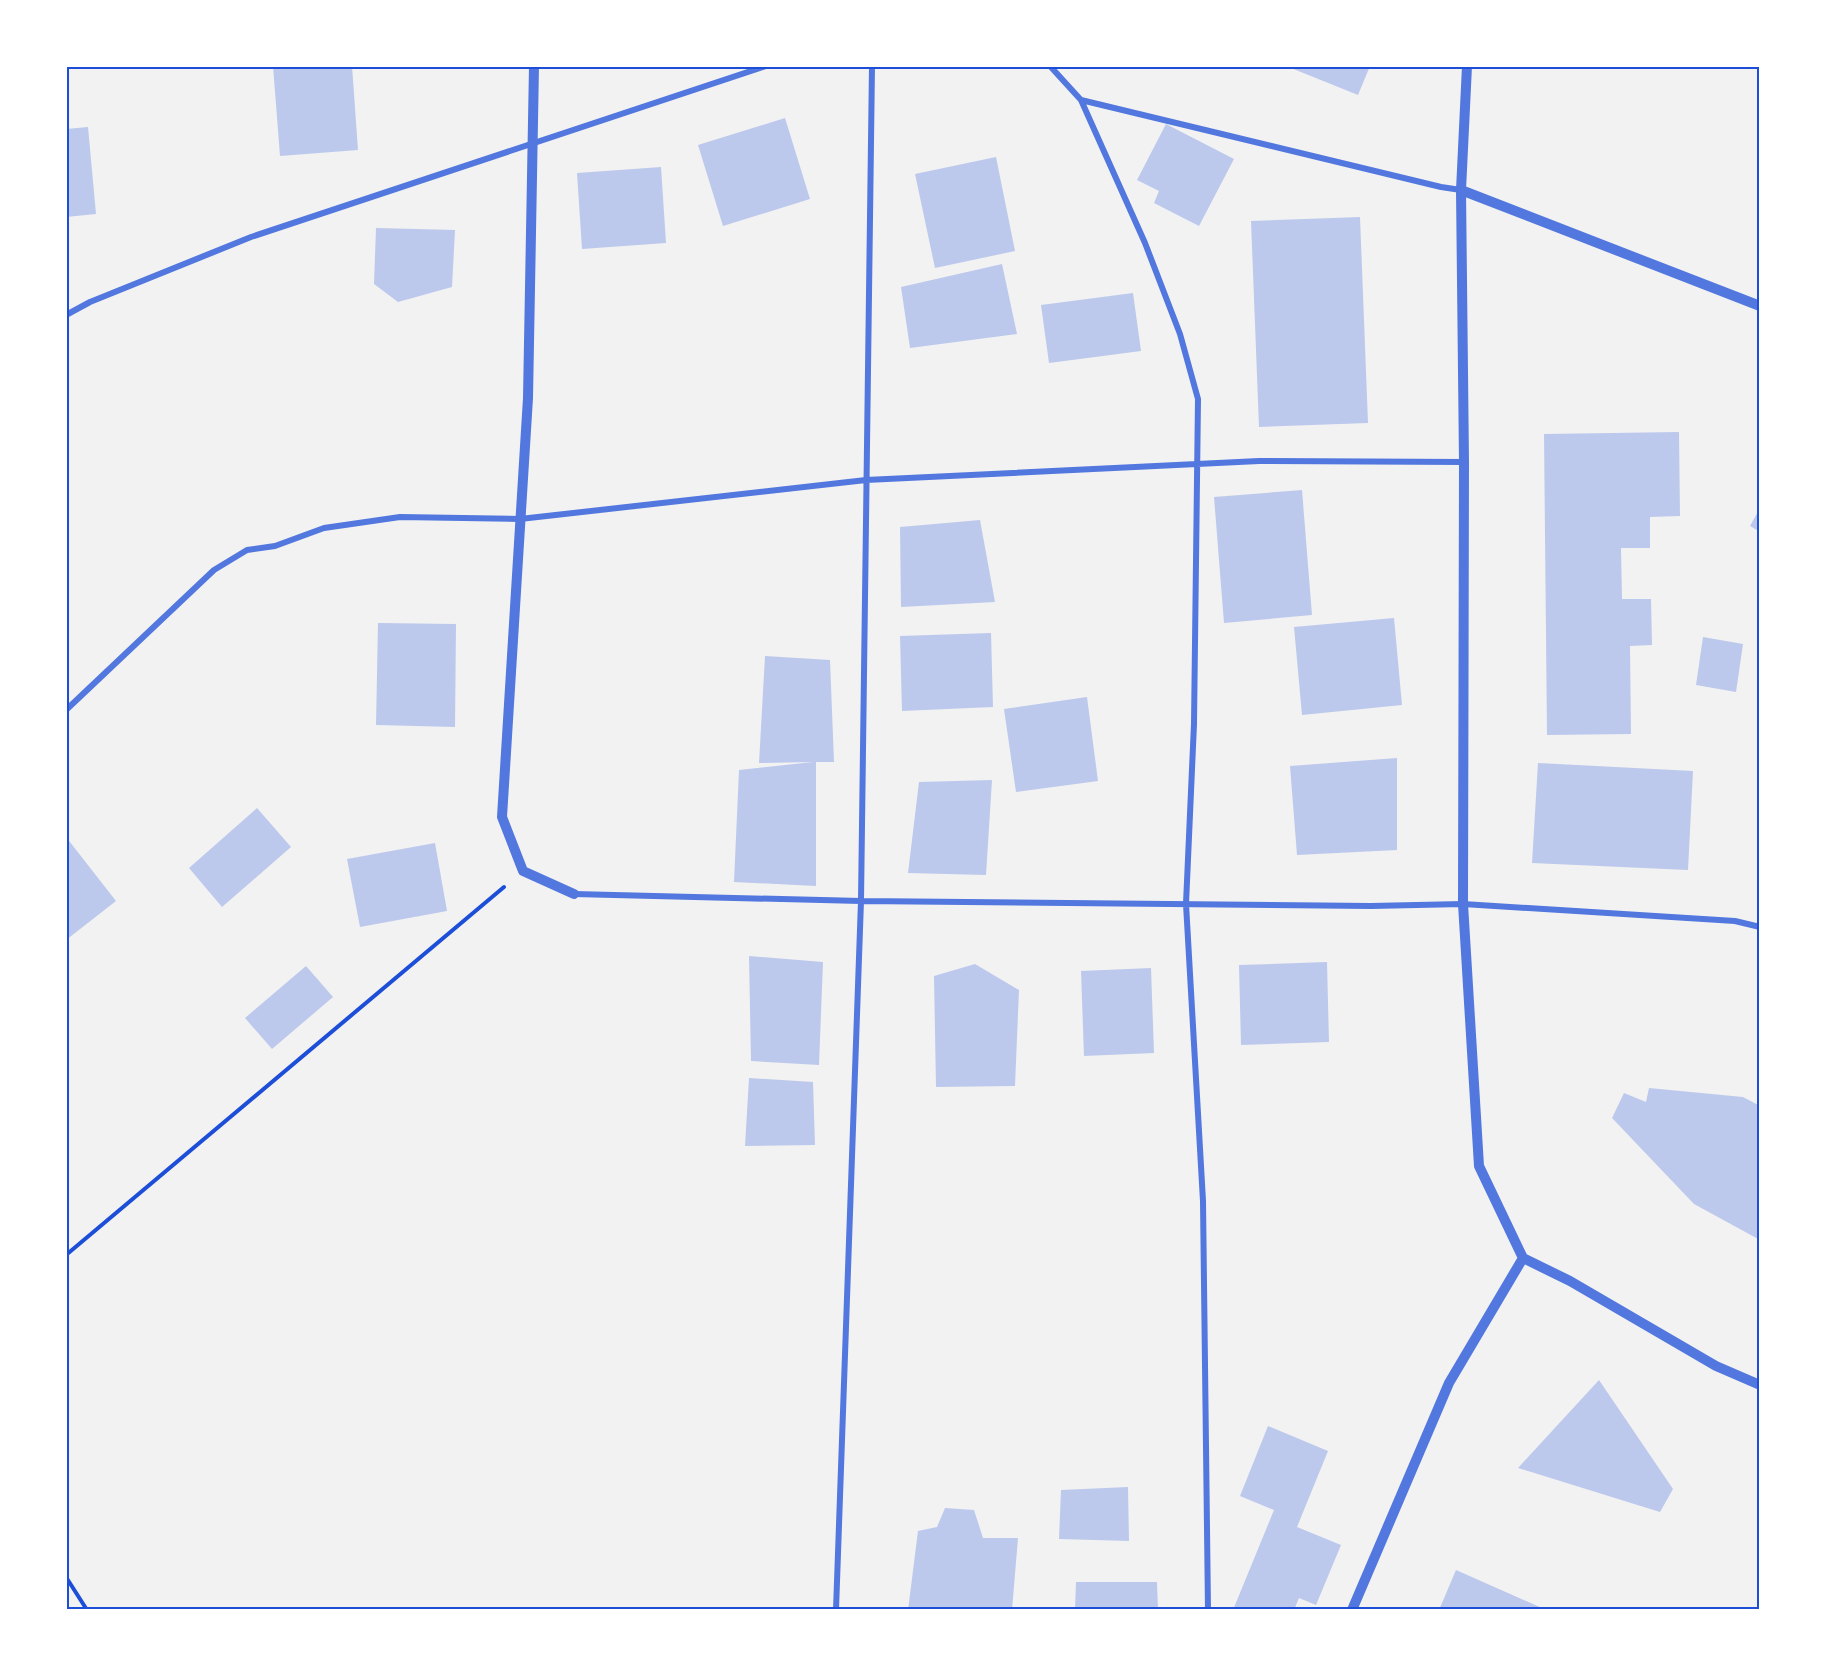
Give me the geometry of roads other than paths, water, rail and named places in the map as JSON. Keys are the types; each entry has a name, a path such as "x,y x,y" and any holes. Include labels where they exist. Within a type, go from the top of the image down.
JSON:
{"street":[{"path":"534,66 528,398 501,817 523,871 574,894 861,901 1371,906 1463,904 1735,921 1760,927"},
{"path":"66,315 90,302 251,237 766,66"},
{"path":"836,1610 861,901 872,66"},
{"path":"1050,66 1081,100 1145,243 1180,334 1198,399 1194,724 1186,904 1203,1201 1208,1610"},
{"path":"1467,66 1461,190 1464,462 1463,904 1479,1166 1522,1258 1570,1281 1716,1366 1760,1385"},
{"path":"1081,100 1461,190 1760,306"},
{"path":"66,710 214,570 247,550 275,546 324,528 400,517 520,519 866,480 1259,461 1464,462"},
{"path":"1352,1610 1449,1383 1522,1258"}]}
